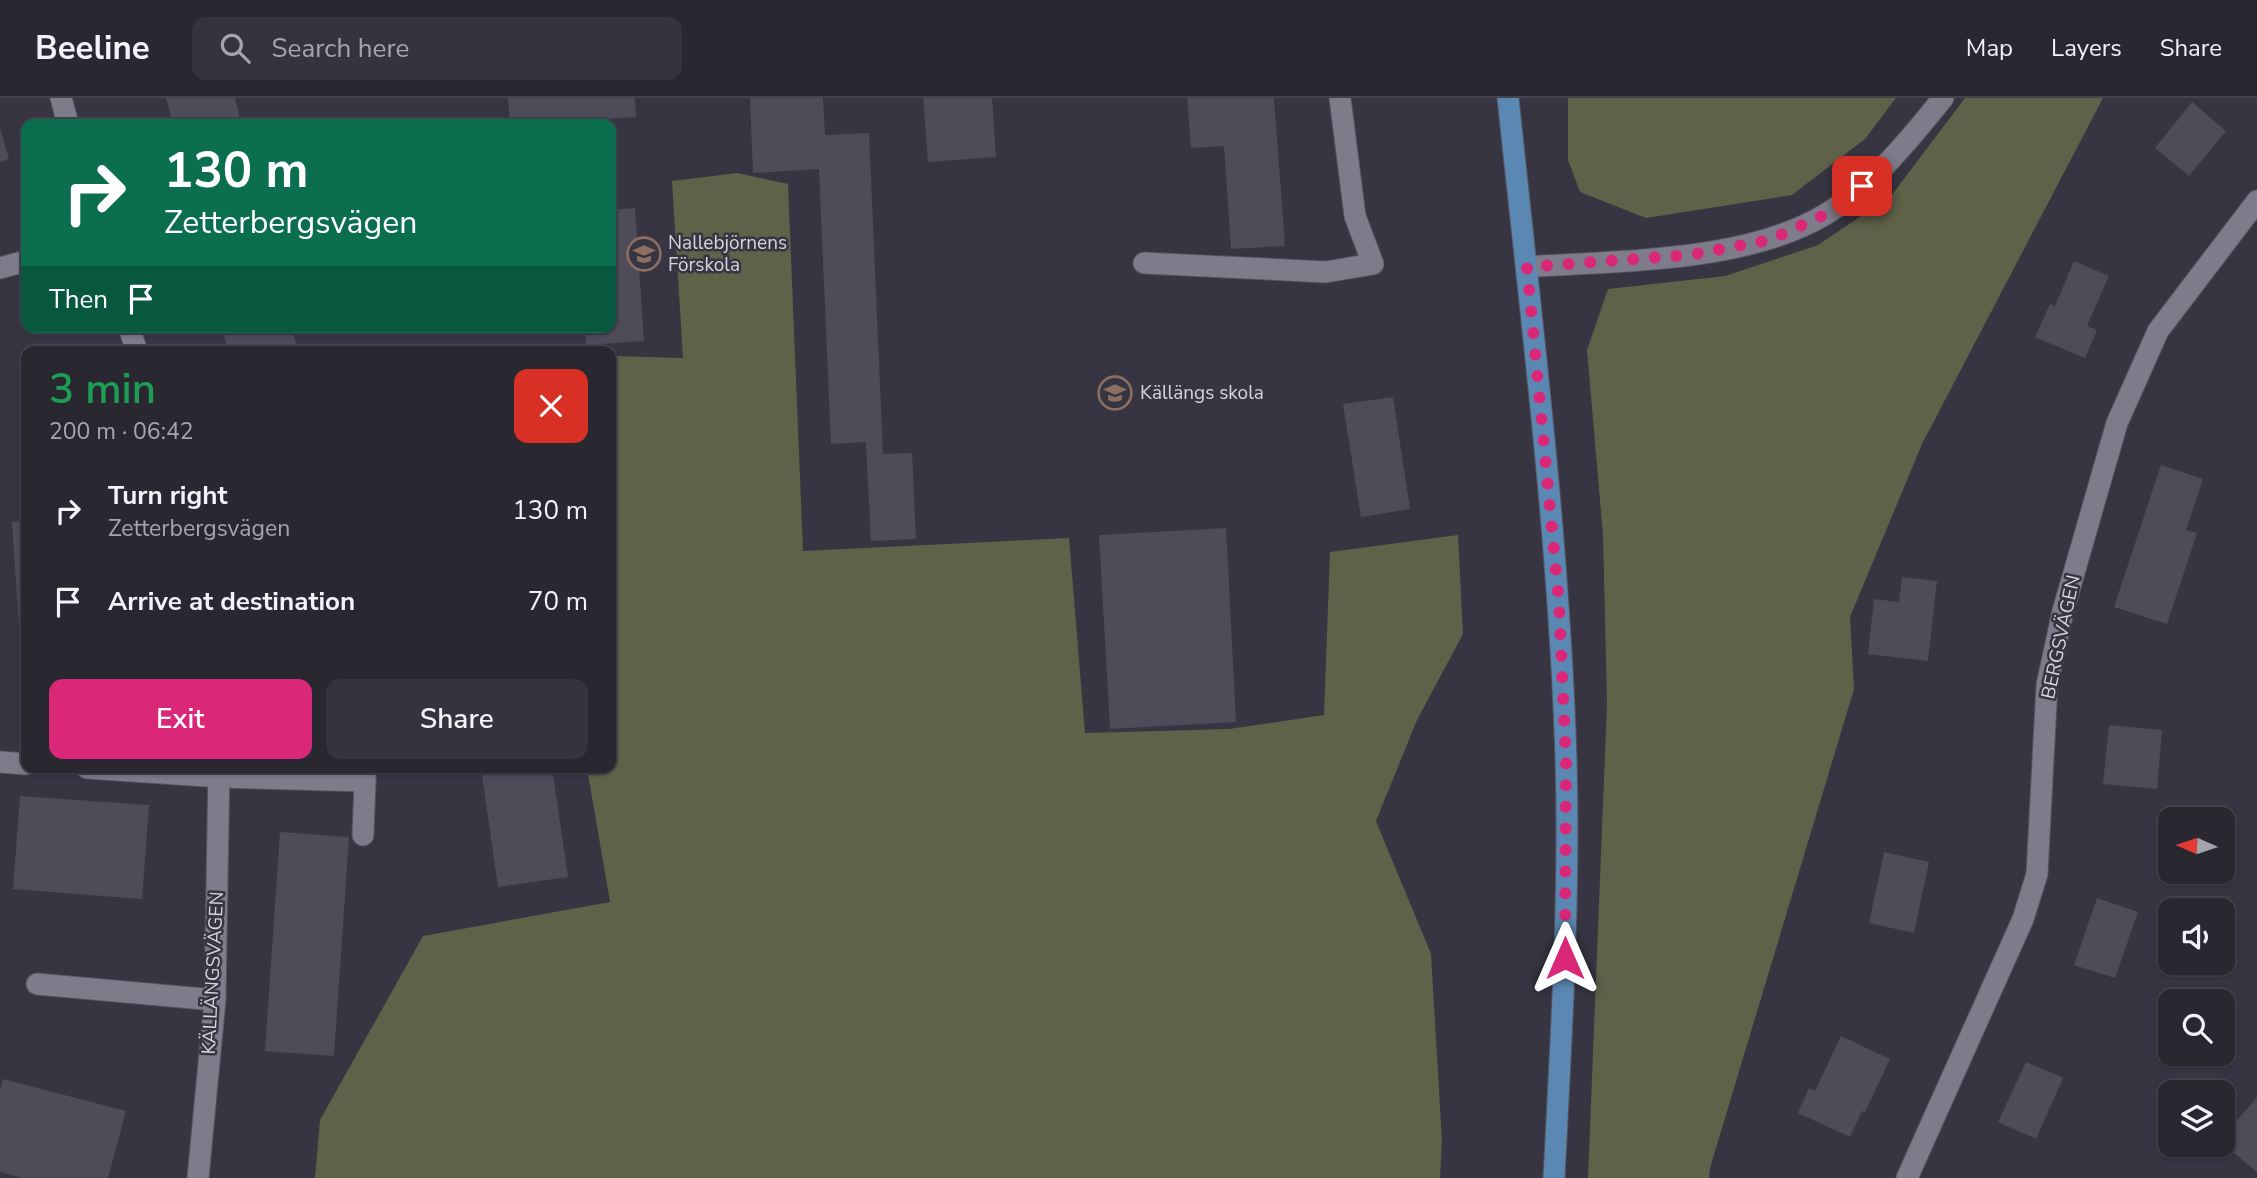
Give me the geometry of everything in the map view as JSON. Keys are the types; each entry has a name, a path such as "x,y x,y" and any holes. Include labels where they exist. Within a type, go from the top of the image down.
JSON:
{"main road":[{"path":"1508,98 1559,603 1566,761 1565,958 1554,1178"}],"street":[{"path":"61,98 67,119"},
{"path":"1144,263 1325,272 1373,264 1355,216 1340,98"},
{"path":"1527,267 1690,255 1770,240 1826,214 1880,172 1943,98"},
{"name":"BERGSVÄGEN","path":"1907,1178 2023,919 2038,874 2047,685 2063,611 2117,423 2158,331 2257,201"},
{"path":"0,268 21,262"},
{"path":"0,762 21,764"},
{"path":"220,773 365,774 363,835"},
{"name":"KÄLLÄNGSVÄGEN","path":"198,1178 215,1000 220,773"},
{"path":"37,984 215,1000"}],"green space":[{"path":"1568,98 1896,98 1865,139 1792,195 1646,218 1580,192 1568,160"},
{"path":"1965,98 2103,98 1922,444 1850,617 1854,689 1709,1178 1588,1178 1607,704 1603,535 1587,350 1608,289 1725,276 1818,245 1891,196"},
{"path":"737,173 788,184 803,551 1069,538 1085,733 1229,729 1324,715 1330,552 1458,535 1463,634 1417,720 1376,821 1431,954 1442,1140 1440,1178 315,1178 320,1120 423,936 610,902 588,773 616,773 616,356 683,358 672,181"}],"building":[{"path":"166,98 235,98 240,119 172,119"},
{"path":"508,98 635,98 636,117 510,119"},
{"path":"750,98 823,98 825,135 869,133 883,454 912,453 916,539 871,541 866,442 831,444 819,169 753,173"},
{"path":"923,98 992,98 996,157 928,162"},
{"path":"1187,98 1274,98 1285,246 1231,249 1224,146 1191,148"},
{"path":"2192,102 2226,131 2189,176 2155,148"},
{"path":"0,128 9,159 0,162"},
{"path":"635,208 644,341 586,345 585,333 616,333 616,210"},
{"path":"2074,261 2109,276 2087,326 2097,330 2085,358 2035,337 2050,304 2055,306"},
{"path":"223,333 293,333 297,346 227,346"},
{"path":"1393,397 1410,509 1361,517 1343,404"},
{"path":"2161,465 2203,479 2186,530 2197,533 2167,624 2114,607"},
{"path":"21,521 21,656 12,522"},
{"path":"1226,528 1236,722 1110,729 1099,535"},
{"path":"1902,577 1937,581 1928,661 1868,654 1874,599 1899,602"},
{"path":"2109,725 2162,730 2157,789 2103,784"},
{"path":"482,773 553,773 568,877 498,887"},
{"path":"20,796 149,805 142,899 13,889"},
{"path":"280,832 349,837 334,1056 265,1051"},
{"path":"1884,852 1929,862 1914,933 1869,923"},
{"path":"2097,898 2138,912 2115,978 2074,965"},
{"path":"1841,1036 1890,1059 1850,1137 1798,1113 1809,1088 1815,1091"},
{"path":"2026,1062 2063,1078 2036,1139 1998,1122"},
{"path":"3,1079 126,1111 108,1178 23,1178 0,1172 0,1090"},
{"path":"2257,1097 2257,1172 2235,1154 2235,1123"}],"place":[{"name":"Nallebjörnens Förskola","path":"644,254"},
{"name":"Källängs skola","path":"1115,393"}],"route":[{"path":"1565,958 1566,761 1559,603 1527,267 1690,255 1770,240 1826,214 1862,186"}]}
